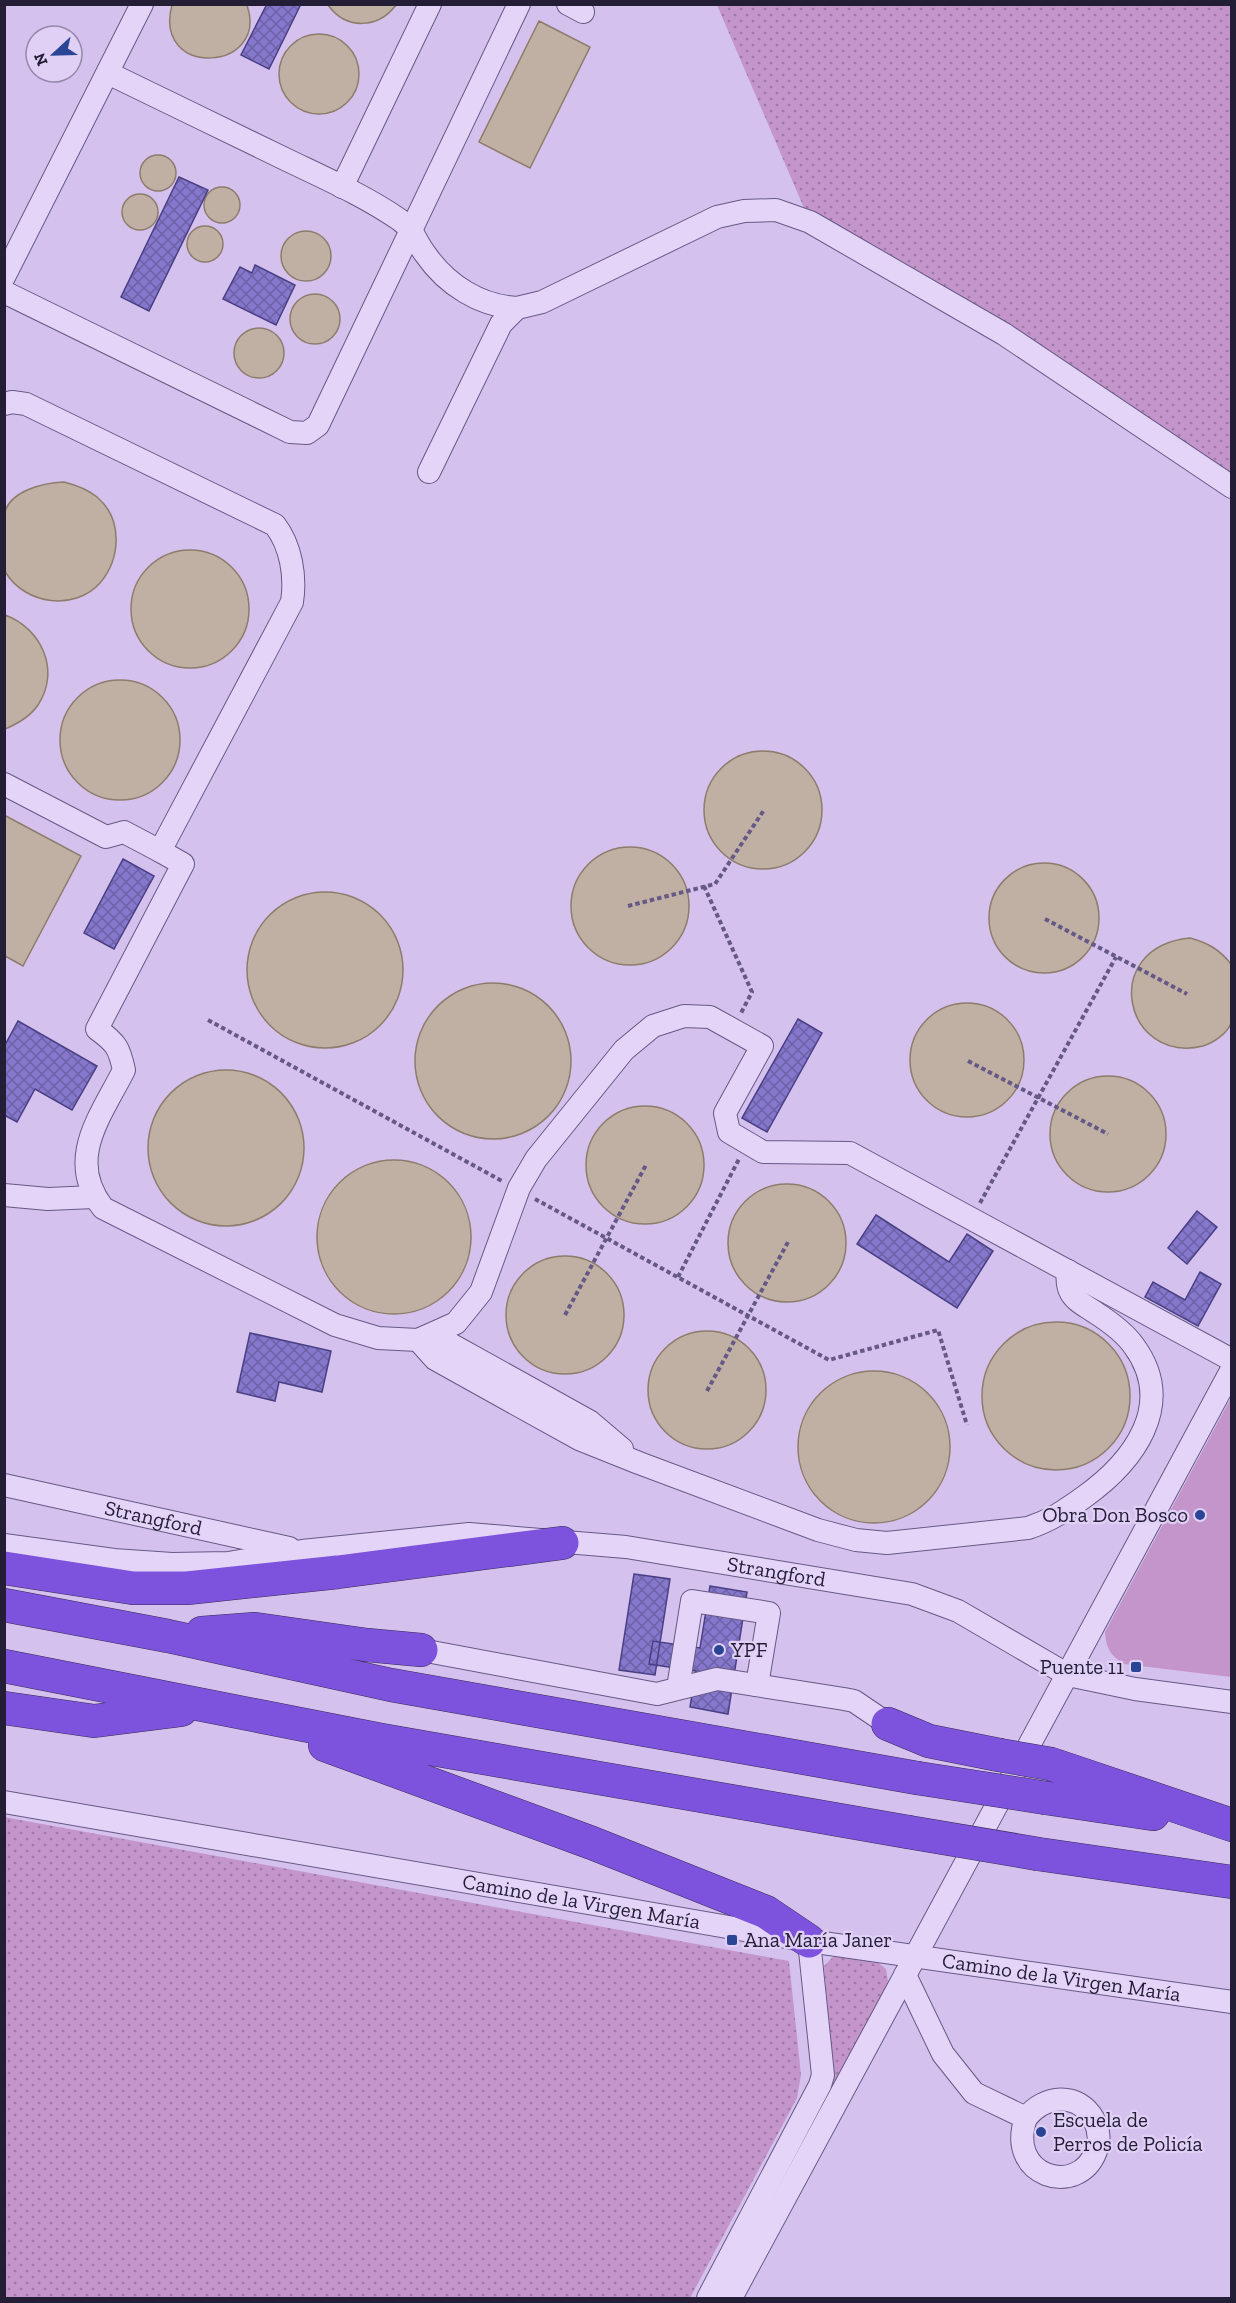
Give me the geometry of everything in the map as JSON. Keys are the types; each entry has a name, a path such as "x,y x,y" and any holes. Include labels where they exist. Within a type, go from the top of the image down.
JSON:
{"highway":[{"path":"4,1568 133,1588 187,1588 339,1572 562,1543"},
{"path":"4,1605 168,1636 391,1685 917,1778 1232,1825"},
{"path":"168,1636 255,1629 367,1645 421,1650"},
{"path":"4,1666 381,1740 1038,1854 1232,1882"},
{"path":"4,1708 94,1721 221,1709 543,1824 766,1912 809,1941"},
{"path":"888,1724 929,1741 1051,1764 1232,1825"}],"street":[{"path":"4,277 142,4"},
{"path":"342,187 430,4"},
{"path":"4,292 290,432 307,433 318,426 519,4"},
{"path":"108,73 342,187 412,229 425,254 437,270 460,289 484,302 503,308 517,308 542,302 717,217 744,211 776,210 810,222 1004,334 1232,487"},
{"path":"429,472 501,324 517,308"},
{"path":"4,404 12,402 26,404 37,409 275,525 285,538 295,584 292,602 160,851"},
{"path":"4,784 106,837 124,832 183,864 97,1029 114,1041 123,1070 87,1143 85,1164 94,1197 103,1208 335,1325 378,1338 418,1340 456,1323 481,1292 518,1190 536,1159 624,1050 653,1026 684,1016 710,1017 762,1046 725,1113 729,1132 763,1152 850,1153 1232,1360"},
{"path":"4,1195 48,1199 94,1197"},
{"path":"418,1340 435,1359 579,1438 818,1530 856,1540 887,1543 1028,1528 1046,1522 1102,1483 1119,1468 1142,1436 1151,1406 1145,1367 1134,1346 1112,1324 1075,1299 1067,1283 1068,1271"},
{"path":"731,2298 1068,1675 1223,1402 1232,1369"},
{"name":"Strangford","path":"4,1485 302,1551"},
{"name":"Strangford","path":"4,1545 114,1560 172,1564 228,1563 302,1551 469,1534 562,1543 626,1546 912,1594 958,1611 1068,1675 1135,1689 1232,1702"},
{"path":"678,1688 692,1600 769,1613 757,1685"},
{"path":"421,1650 657,1694 717,1679 757,1685 854,1701 888,1724"},
{"name":"Camino de la Virgen María","path":"4,1802 809,1941 910,1966 1232,2002"},
{"path":"708,2298 820,2085 823,2075 809,1941"},
{"path":"910,1966 943,2054 974,2093 1026,2118"}],"path":[{"path":"628,906 715,884 764,810"},
{"path":"704,886 752,992 732,1029"},
{"path":"1045,919 1187,994"},
{"path":"971,1219 1116,957"},
{"path":"208,1020 829,1360 938,1330 967,1425"},
{"path":"968,1061 1108,1134"},
{"path":"678,1277 748,1143"},
{"path":"565,1316 646,1165"},
{"path":"707,1391 788,1242"}],"shaded area":[{"path":"172,5 247,5 250,27 242,44 228,54 211,58 193,55 179,46 170,29"},
{"path":"328,5 396,5 380,19 362,23 344,19"},
{"path":"717,5 1231,5 1231,487 810,222"},
{"path":"539,21 590,47 530,168 479,142"},
{"path":"319,34 334,37 347,46 356,59 359,74 356,89 347,102 334,111 319,114 304,111 291,102 282,89 279,74 282,59 291,46 304,37"},
{"path":"158,155 171,160 176,173 171,186 158,191 145,186 140,173 145,160"},
{"path":"222,187 235,192 240,205 235,218 222,223 209,218 204,205 209,192"},
{"path":"140,194 153,199 158,212 153,225 140,230 127,225 122,212 127,199"},
{"path":"205,226 218,231 223,244 218,257 205,262 192,257 187,244 192,231"},
{"path":"301,231 311,231 324,238 331,251 331,261 324,274 311,281 301,281 292,277 285,270 281,261 281,251 285,242 292,235"},
{"path":"320,294 333,301 339,309 339,329 333,337 325,343 310,344 297,337 291,329 290,314 297,301 305,295"},
{"path":"264,328 277,335 283,343 283,363 277,371 269,377 254,378 241,371 235,363 234,348 241,335 249,329"},
{"path":"64,482 97,497 111,516 116,539 112,562 100,583 90,592 65,601 38,598 26,592 6,573 4,564 4,515 7,506 13,499 28,490"},
{"path":"190,550 213,554 232,567 245,586 249,609 245,632 232,651 213,664 190,668 167,664 148,651 135,632 131,609 135,586 148,567 167,554"},
{"path":"5,615 18,621 37,640 44,652 48,678 45,692 35,709 23,720 5,729"},
{"path":"120,680 143,684 163,697 176,717 180,740 176,763 163,783 143,796 120,800 97,796 77,783 64,763 60,740 64,717 77,697 97,684"},
{"path":"763,751 786,756 805,768 817,787 822,810 817,833 805,852 786,864 763,869 740,864 721,852 709,833 704,810 709,787 721,768 740,756"},
{"path":"4,815 81,856 23,966 5,956"},
{"path":"630,847 653,852 672,864 684,883 689,906 684,929 672,948 653,960 630,965 607,960 588,948 576,929 571,906 576,883 588,864 607,852"},
{"path":"1044,863 1065,867 1083,879 1095,897 1099,918 1095,939 1083,957 1065,969 1044,973 1023,969 1005,957 993,939 989,918 993,897 1005,879 1023,867"},
{"path":"325,892 340,893 355,898 380,915 397,940 402,955 402,985 397,1000 380,1025 355,1042 340,1047 325,1048 310,1047 295,1042 270,1025 253,1000 248,985 247,970 248,955 253,940 270,915 295,898 310,893"},
{"path":"1190,938 1213,947 1231,964 1232,1019 1227,1030 1211,1043 1203,1046 1176,1047 1155,1038 1140,1023 1132,1002 1133,981 1142,961 1161,946"},
{"path":"493,983 523,989 548,1006 565,1031 571,1061 565,1091 548,1116 523,1133 493,1139 463,1133 438,1116 421,1091 415,1061 421,1031 438,1006 463,989"},
{"path":"967,1003 989,1008 1007,1020 1019,1038 1024,1060 1019,1082 1007,1100 989,1112 967,1117 945,1112 927,1100 915,1082 910,1060 915,1038 927,1020 945,1008"},
{"path":"226,1070 241,1071 256,1076 281,1093 298,1118 303,1133 303,1163 298,1178 281,1203 256,1220 241,1225 226,1226 211,1225 196,1220 171,1203 154,1178 149,1163 148,1148 149,1133 154,1118 171,1093 196,1076 211,1071"},
{"path":"1108,1076 1130,1081 1149,1093 1161,1112 1166,1134 1161,1156 1149,1175 1130,1187 1108,1192 1086,1187 1067,1175 1055,1156 1050,1134 1055,1112 1067,1093 1086,1081"},
{"path":"645,1106 668,1111 687,1123 699,1142 704,1165 699,1188 687,1207 668,1219 645,1224 622,1219 603,1207 591,1188 586,1165 591,1142 603,1123 622,1111"},
{"path":"394,1160 423,1166 437,1173 448,1183 458,1194 465,1208 471,1237 465,1266 458,1280 448,1291 437,1301 423,1308 394,1314 365,1308 351,1301 340,1291 330,1280 323,1266 317,1237 323,1208 330,1194 340,1183 351,1173 365,1166"},
{"path":"787,1184 810,1188 829,1201 842,1220 846,1243 842,1266 829,1285 810,1298 787,1302 764,1298 745,1285 732,1266 728,1243 732,1220 745,1201 764,1188"},
{"path":"565,1256 588,1260 607,1273 620,1292 624,1315 620,1338 607,1357 588,1370 565,1374 542,1370 523,1357 510,1338 506,1315 510,1292 523,1273 542,1260"},
{"path":"1056,1322 1084,1327 1109,1343 1125,1368 1130,1396 1125,1424 1109,1449 1084,1465 1056,1470 1028,1465 1003,1449 987,1424 982,1396 987,1368 1003,1343 1028,1327"},
{"path":"707,1331 740,1341 756,1357 766,1390 756,1423 740,1439 707,1449 674,1439 658,1423 648,1390 658,1357 674,1341"},
{"path":"874,1371 889,1372 903,1377 928,1393 944,1418 949,1432 949,1462 944,1476 928,1501 903,1517 889,1522 874,1523 859,1522 845,1517 820,1501 804,1476 799,1462 798,1447 799,1432 804,1418 820,1393 845,1377 859,1372"},
{"name":"Obra Don Bosco","path":"1231,1398 1231,1677 1124,1664 1110,1651 1105,1632"},
{"path":"4,1817 789,1961 801,2075 797,2098 690,2298 5,2298"},
{"path":"836,1954 876,1961 886,1969 888,1981 885,1995 831,2090 832,2062 824,1966"}],"building":[{"path":"267,4 301,4 269,69 241,55"},
{"path":"179,177 208,190 149,311 121,297"},
{"path":"255,265 295,285 276,325 223,299 240,267 252,273"},
{"path":"123,859 154,876 114,949 84,933"},
{"path":"798,1019 822,1033 767,1132 742,1118"},
{"path":"18,1021 97,1066 72,1110 35,1089 17,1122 4,1115 4,1042 6,1043"},
{"path":"1197,1211 1217,1227 1187,1264 1168,1248"},
{"path":"876,1215 949,1262 967,1234 993,1251 957,1308 857,1244"},
{"path":"1200,1272 1221,1284 1198,1326 1145,1297 1153,1282 1185,1300"},
{"path":"250,1333 331,1351 322,1392 279,1382 275,1401 237,1392"},
{"path":"634,1574 670,1579 655,1675 619,1670"},
{"path":"710,1586 747,1592 728,1714 690,1707 696,1671 649,1664 653,1641 700,1648"}],"place":[{"name":"Obra Don Bosco","path":"1200,1515"},
{"name":"YPF","path":"719,1650"},
{"name":"Puente 11","path":"1136,1667"},
{"name":"Ana María Janer","path":"732,1940"},
{"name":"Escuela de Perros de Policía","path":"1041,2132"}]}
